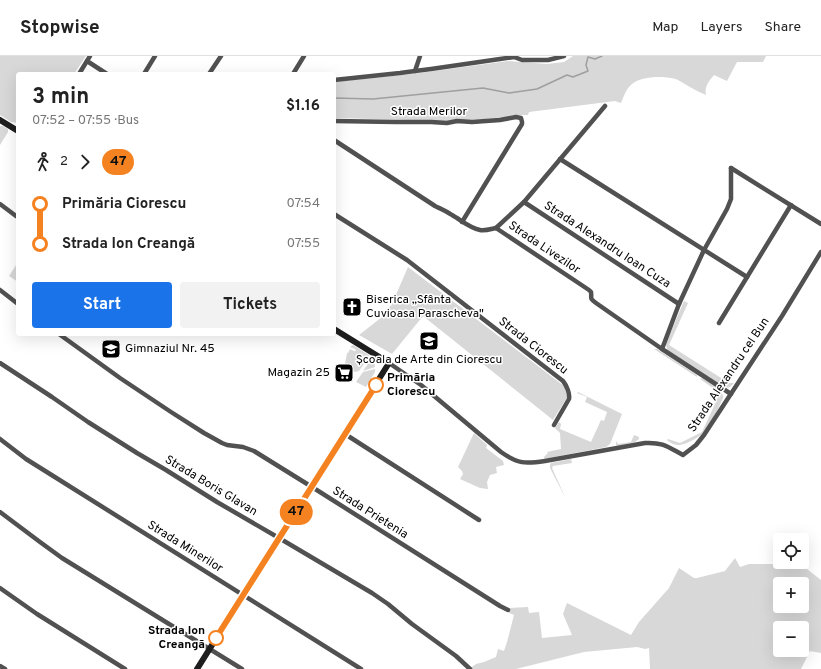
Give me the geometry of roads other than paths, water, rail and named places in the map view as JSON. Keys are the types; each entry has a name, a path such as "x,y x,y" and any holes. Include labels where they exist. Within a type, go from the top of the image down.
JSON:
{"street":[{"path":"80,72 90,56"},
{"path":"145,72 155,56"},
{"path":"210,72 220,56"},
{"path":"294,72 304,56"},
{"path":"414,70 420,56"},
{"path":"336,80 400,73 515,57 522,60 548,60 564,56"},
{"path":"87,61 104,72"},
{"path":"496,228 524,202 605,106"},
{"name":"Strada Merilor","path":"336,121 447,123 516,117 522,120 522,124 462,222"},
{"path":"0,120 16,130"},
{"name":"Strada Livezilor","path":"336,141 462,222 480,230 496,228 589,290 591,292 591,300 731,394"},
{"path":"560,159 747,277"},
{"path":"662,349 679,304 704,250 731,199 731,168 821,224"},
{"name":"Strada Alexandru Ioan Cuza","path":"524,202 679,304"},
{"path":"0,204 16,216"},
{"path":"719,323 791,205"},
{"name":"Strada Ciorescu","path":"336,215 407,260 563,381 566,384 570,396 554,425"},
{"name":"Strada Alexandru cel Bun","path":"336,330 389,363 420,385 515,461 532,463 545,462 595,452 654,443 663,444 683,455 696,445 704,435 782,316 821,252"},
{"path":"0,290 16,302"},
{"name":"Strada Prietenia","path":"62,336 120,378 204,433 227,445 243,447 254,451 508,610"},
{"name":"Strada Boris Glavan","path":"0,363 108,435 217,502 372,593 456,656 470,669"},
{"path":"197,669 389,363"},
{"path":"345,434 479,520"},
{"name":"Strada Minerilor","path":"0,439 26,459 361,669"},
{"path":"0,512 62,558 242,669"},
{"path":"0,588 37,614 125,669"},
{"path":"0,666 5,669"}],"waterway":[{"path":"336,98 373,99 483,88 509,93 537,89 567,75 573,77 588,71 586,65 588,57 595,59 602,56"}],"place":[{"name":"Biserica „Sfânta Cuvioasa Parascheva\"","path":"352,307"},
{"name":"Școala de Arte din Ciorescu","path":"429,341"},
{"name":"Gimnaziul Nr. 45","path":"111,349"},
{"name":"Magazin 25","path":"344,373"},
{"name":"Primăria Ciorescu","path":"376,385"},
{"name":"Strada Ion Creangă","path":"216,638"}]}
